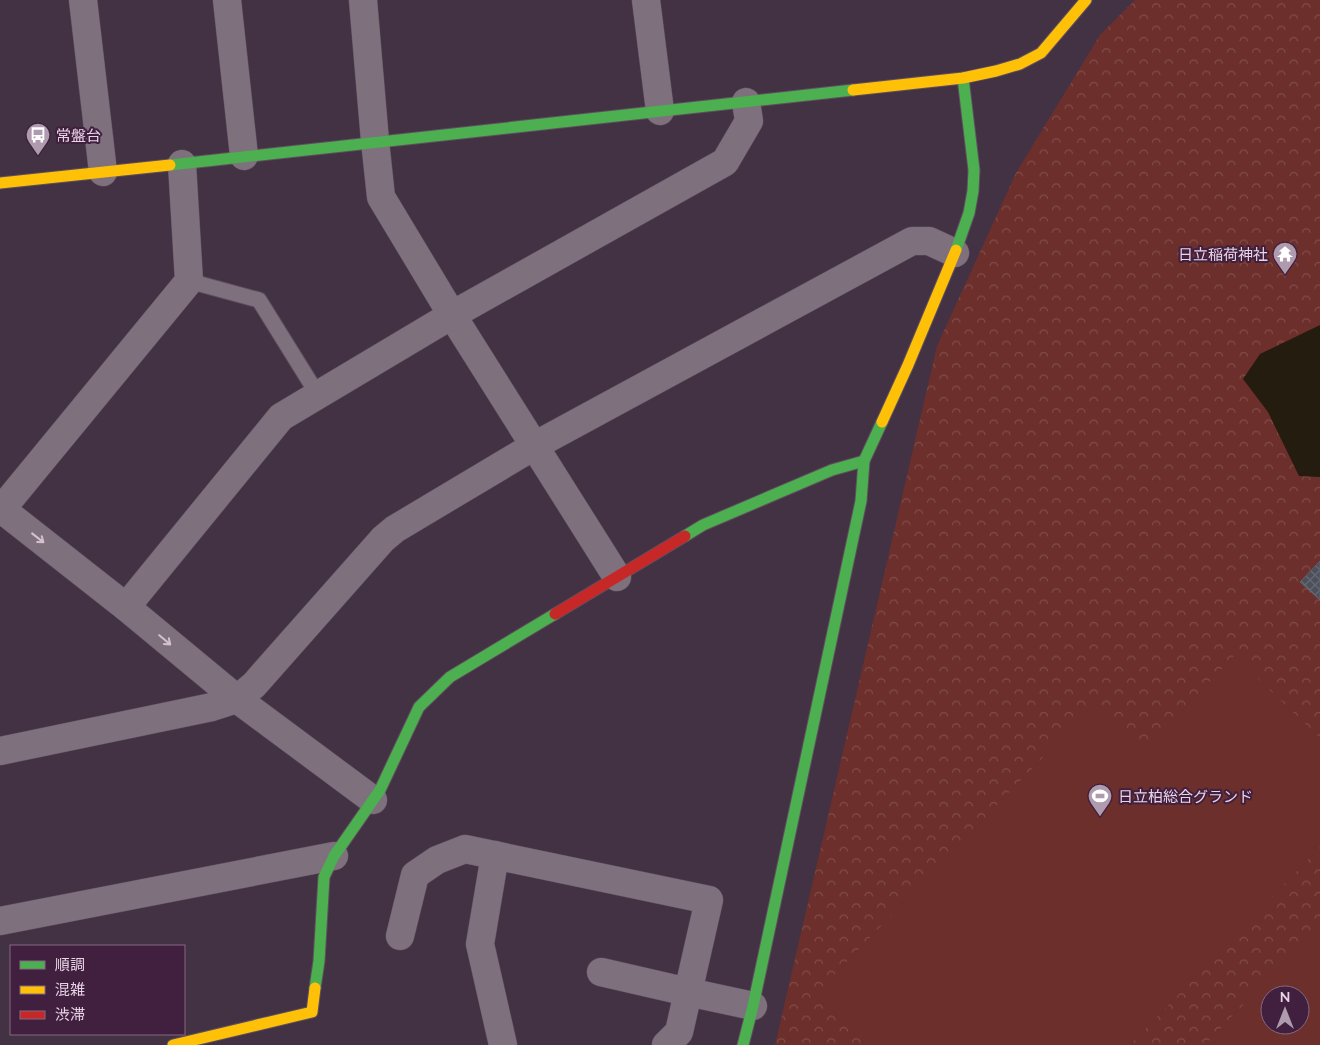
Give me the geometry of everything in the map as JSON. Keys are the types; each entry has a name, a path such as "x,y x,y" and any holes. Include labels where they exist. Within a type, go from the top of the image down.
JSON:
{"street":[{"path":"83,0 103,172"},
{"path":"227,0 244,156"},
{"path":"363,0 381,197 452,315 617,576"},
{"path":"646,0 660,112"},
{"path":"0,183 963,78 996,71 1041,54 1086,0"},
{"path":"743,1045 753,1006 860,501 864,461 908,365 955,253 969,213 974,170 963,78"},
{"path":"126,607 281,417 452,315 725,162 749,121 746,102"},
{"path":"182,164 189,281 0,509 126,607 237,699 373,800"},
{"path":"0,751 212,707 237,699 254,685 383,539 395,529 534,446 912,241 929,241 955,253"},
{"path":"173,1045 312,1012 319,961 324,877 334,856 380,790 419,707 450,677 703,525 832,470 864,461"},
{"path":"400,936 415,876 437,860 466,849 708,900 679,1032 666,1045"},
{"path":"495,855 480,944 503,1045"},
{"path":"0,921 334,856"},
{"path":"601,972 753,1006"}],"lane":[{"path":"189,281 259,300 318,395"}],"green space":[{"path":"1135,0 1320,0 1320,1045 775,1045 937,346 1016,173 1100,35"},
{"name":"日立柏総合グランド","path":"1234,656 1320,738 1320,847 1130,1045 866,1045 814,996 1095,703 1144,750"},
{"path":"1320,924 1320,1045 1205,1045 1260,987 1260,1035 1310,1035 1310,985 1262,985"}],"shaded area":[{"path":"1320,325 1320,477 1299,476 1268,412 1243,379 1260,354"}],"building":[{"path":"1320,561 1320,600 1300,582"}],"traffic: fast":[{"path":"956,250 969,213 974,170 963,78"},
{"path":"170,165 853,90"},
{"path":"743,1045 753,1006 861,501 864,461 882,422"},
{"path":"685,536 703,525 832,470 864,461"},
{"path":"315,988 319,961 324,877 334,856 380,790 419,707 450,677 555,614"}],"traffic: slow":[{"path":"853,90 963,78 1020,64 1041,53 1086,0"},
{"path":"0,183 170,165"},
{"path":"882,422 956,250"},
{"path":"173,1045 312,1012 315,988"}],"traffic: jam":[{"path":"555,614 685,536"}],"place":[{"name":"常盤台","path":"38,156"},
{"name":"日立稲荷神社","path":"1285,275"},
{"name":"日立柏総合グランド","path":"1100,817"}]}
